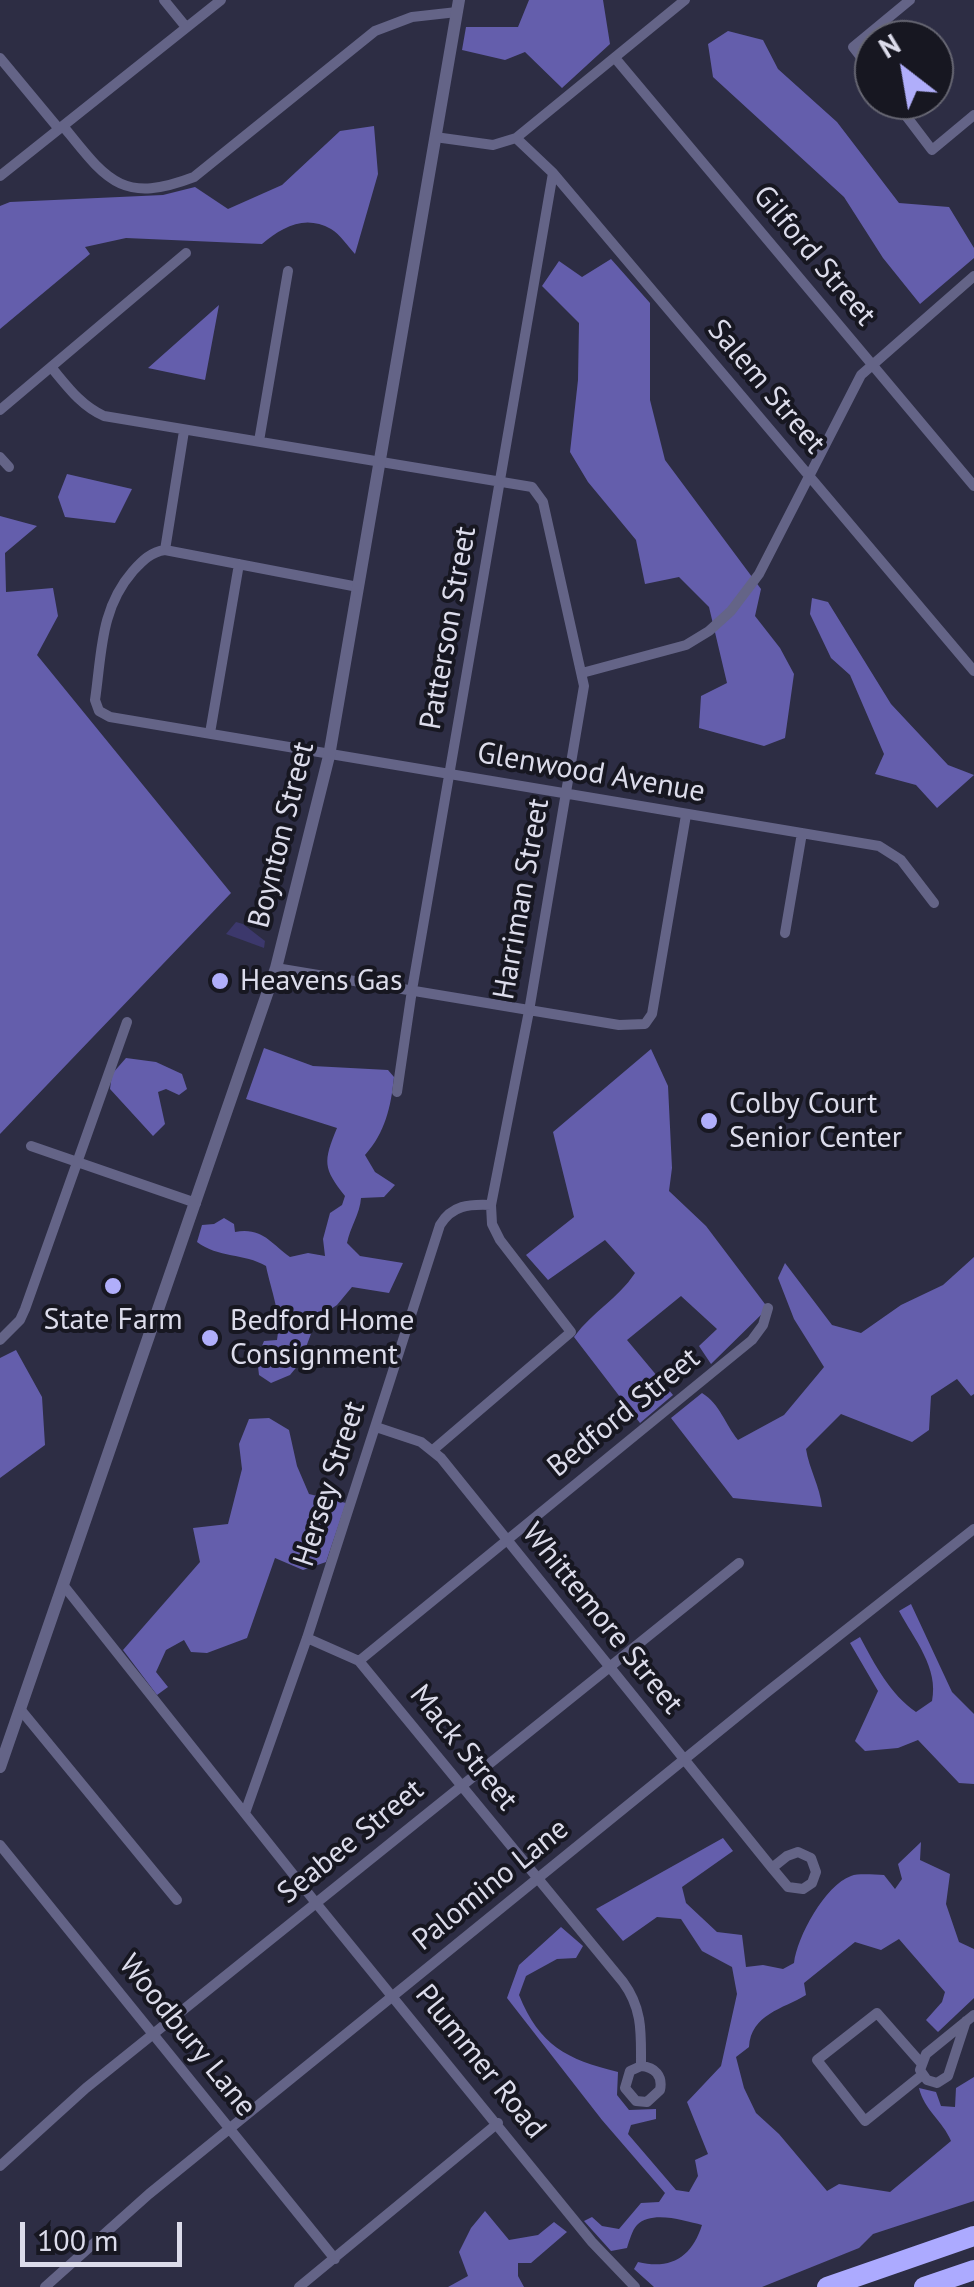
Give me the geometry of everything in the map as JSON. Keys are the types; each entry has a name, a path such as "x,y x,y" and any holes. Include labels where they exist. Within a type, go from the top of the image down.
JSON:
{"highway":[{"path":"827,2287 974,2236"},
{"path":"924,2287 974,2270"}],"street":[{"path":"164,0 186,27"},
{"path":"0,176 220,0"},
{"path":"435,137 493,145 516,138 684,0"},
{"path":"886,20 910,0"},
{"path":"0,58 112,182 130,188 173,185 194,177 375,31 458,6"},
{"name":"Boynton Street","path":"0,1767 276,968 329,756 458,6"},
{"name":"Gilford Street","path":"615,58 974,486"},
{"path":"909,120 932,150 974,115"},
{"name":"Salem Street","path":"516,138 553,173 974,671"},
{"name":"Patterson Street","path":"397,1092 553,173"},
{"path":"0,410 186,253"},
{"path":"259,441 288,271"},
{"path":"582,673 674,650 709,631 738,603 759,574 854,386 871,362 974,276"},
{"path":"52,367 90,410 104,416 498,483"},
{"path":"184,431 166,550 358,587"},
{"path":"0,457 9,467"},
{"name":"Harriman Street","path":"490,1206 529,1011 584,686 543,502 532,487 498,483"},
{"name":"Glenwood Avenue","path":"166,550 154,552 141,562 119,588 108,610 94,700 99,711 110,718 879,846 901,860 934,902"},
{"path":"210,734 239,564"},
{"path":"276,968 619,1025 645,1024 652,1014 686,815"},
{"path":"785,933 802,833"},
{"path":"0,1340 26,1309 126,1022"},
{"path":"31,1146 196,1203"},
{"path":"433,1450 572,1332 500,1240 492,1224 490,1206"},
{"name":"Hersey Street","path":"245,1814 307,1638 440,1225 447,1214 459,1207 490,1206"},
{"name":"Bedford Street","path":"360,1660 759,1334 768,1308"},
{"name":"Whittemore Street","path":"376,1427 422,1442 433,1450 772,1868"},
{"name":"Palomino Lane","path":"45,2287 149,2194 974,1529"},
{"name":"Seabee Street","path":"0,2166 152,2034 739,1564"},
{"name":"Plummer Road","path":"64,1586 592,2242 635,2287"},
{"name":"Mack Street","path":"307,1638 360,1660 632,1994 640,2017 641,2066"},
{"path":"20,1709 177,1900"},
{"name":"Woodbury Lane","path":"0,1845 335,2259"},
{"path":"970,2018 926,2054 921,2069 865,2121 816,2060 877,2013 921,2069 934,2082 948,2076 970,2018"},
{"path":"299,2287 498,2123"}],"shaded area":[{"path":"529,0 603,0 610,44 562,88 525,52 505,60 462,50 466,27 518,27"},
{"path":"728,31 763,40 778,69 837,122 899,203 949,207 974,248 974,258 920,304 883,258 844,197 713,77 708,44"},
{"path":"374,126 378,174 355,254 334,231 312,223 294,224 262,244 126,238 85,247 90,254 0,329 0,206 10,202 163,195 195,187 228,209 282,185 340,131"},
{"path":"611,259 650,303 650,400 665,460 761,589 755,616 794,674 785,738 764,746 699,728 701,696 727,683 709,607 679,577 645,584 636,540 588,482 570,452 579,323 542,286 559,261 582,277"},
{"path":"219,305 205,380 148,368"},
{"path":"67,474 132,489 115,523 65,517 58,497"},
{"path":"0,516 37,526 5,553 6,592 53,588 58,616 37,655 231,893 0,1134"},
{"path":"812,598 828,602 891,704 948,765 974,775 937,808 916,785 875,774 884,754 850,675 831,658 810,614"},
{"path":"236,922 265,941 264,948 226,934"},
{"path":"264,1048 313,1066 388,1070 394,1077 386,1119 365,1155 375,1172 395,1185 384,1197 361,1198 347,1243 360,1256 403,1263 389,1293 352,1287 337,1305 317,1318 300,1363 290,1375 271,1383 259,1375 257,1358 264,1341 277,1340 278,1331 266,1266 197,1242 202,1225 224,1218 234,1224 235,1232 260,1234 290,1257 308,1253 325,1256 323,1239 330,1213 342,1205 345,1196 327,1164 337,1128 246,1099"},
{"path":"651,1049 668,1086 672,1168 669,1191 706,1226 768,1308 711,1364 699,1346 717,1329 681,1296 627,1340 673,1395 640,1423 574,1337 635,1273 605,1240 548,1280 526,1255 574,1217 553,1132"},
{"path":"126,1058 156,1062 182,1074 187,1089 179,1095 166,1089 158,1092 165,1124 153,1136 110,1089 112,1074"},
{"path":"974,1257 974,1394 971,1396 957,1379 931,1396 929,1430 912,1442 841,1414 806,1449 822,1507 733,1498 671,1418 702,1393 718,1408 738,1440 784,1415 824,1367 794,1319 778,1278 785,1263 832,1325 861,1333 901,1305 943,1285"},
{"path":"16,1350 42,1397 45,1445 0,1478 0,1358"},
{"path":"269,1418 289,1430 297,1466 309,1494 346,1503 326,1562 303,1570 275,1558 247,1638 207,1653 191,1652 184,1640 166,1650 156,1672 168,1687 157,1695 123,1650 200,1562 193,1528 228,1524 242,1469 239,1444 249,1419"},
{"path":"911,1604 952,1692 974,1714 974,1784 959,1783 918,1740 898,1748 865,1751 855,1741 878,1691 850,1643 860,1637 884,1678 907,1705 916,1712 932,1701 929,1665 899,1611"},
{"path":"723,1838 733,1851 682,1887 686,1903 717,1932 742,1935 746,1967 783,1969 794,1963 806,1926 841,1881 863,1874 884,1875 895,1889 902,1879 898,1864 921,1842 920,1860 950,1874 946,1904 959,1942 974,1949 974,1998 938,2032 926,2020 942,2002 945,1992 899,1939 881,1950 855,1942 804,1983 806,1995 762,2020 749,2047 736,2057 756,2113 827,2191 839,2184 890,2192 951,2141 919,2088 936,2092 941,2106 955,2107 956,2088 974,2077 974,2201 873,2234 859,2248 762,2287 654,2287 634,2269 638,2262 661,2264 679,2258 692,2245 702,2225 651,2218 635,2227 627,2248 611,2251 584,2221 592,2217 602,2226 619,2229 641,2203 659,2202 665,2193 507,1998 519,1965 561,1927 583,1946 576,1958 557,1959 526,1976 519,1995 536,2027 557,2048 584,2062 618,2072 617,2095 629,2110 656,2109 656,2119 631,2125 628,2134 676,2190 689,2192 698,2176 695,2160 708,2154 687,2102 721,2066 737,1994 732,1967 702,1951 681,1919 657,1917 623,1941 596,1909"},
{"path":"485,2211 509,2240 538,2235 554,2222 567,2232 531,2263 518,2263 518,2276 524,2287 448,2287 468,2276 459,2252"}],"place":[{"name":"Heavens Gas","path":"220,981"},
{"name":"Colby Court Senior Center","path":"709,1121"},
{"name":"State Farm","path":"113,1286"},
{"name":"Bedford Home Consignment","path":"210,1338"}]}
